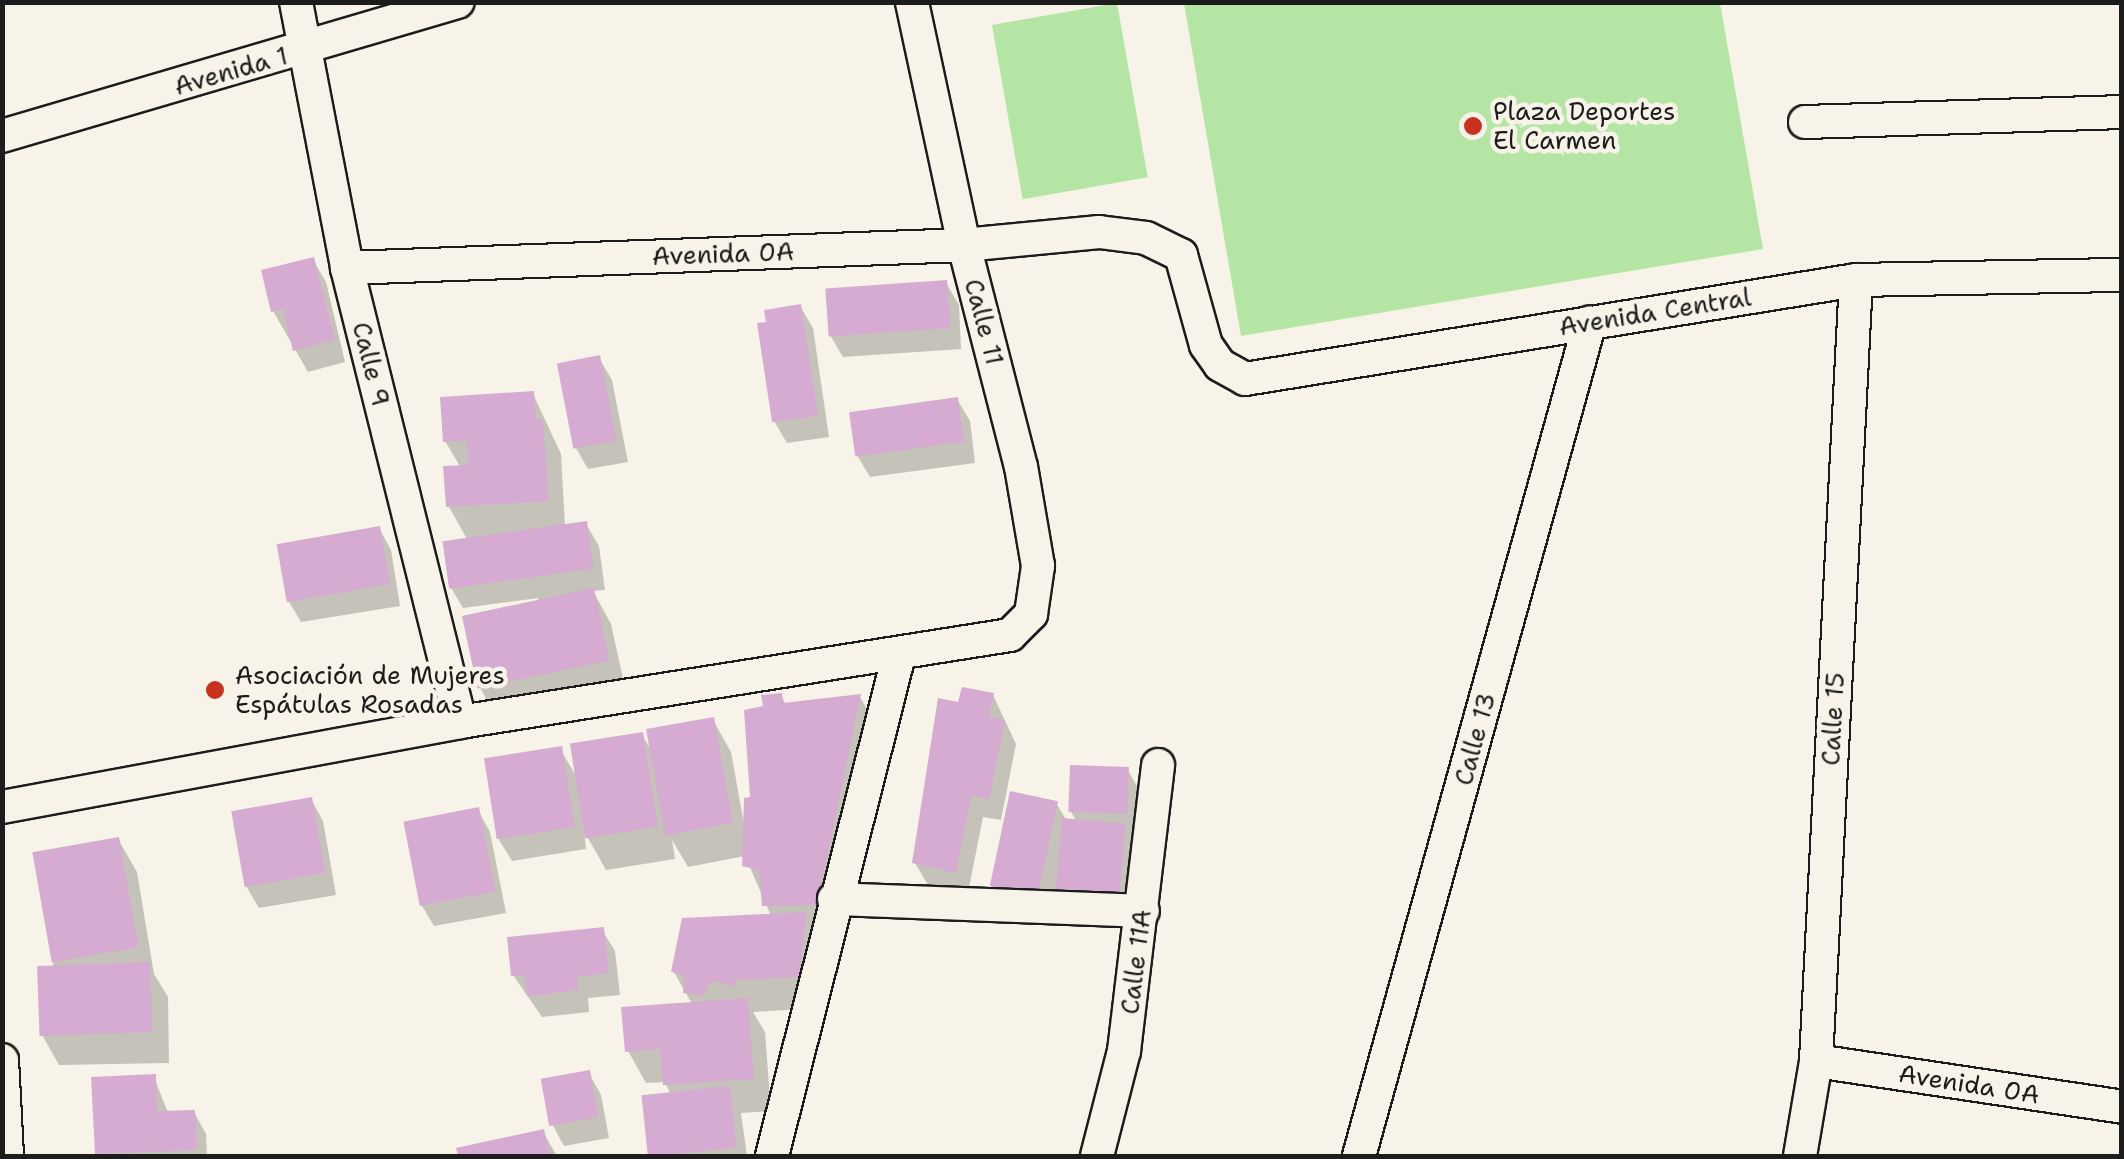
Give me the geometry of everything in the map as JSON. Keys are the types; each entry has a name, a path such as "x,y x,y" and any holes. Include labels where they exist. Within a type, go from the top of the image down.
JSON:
{"street":[{"name":"Calle 9","path":"296,2 347,268 460,722"},
{"name":"Avenida 1","path":"2,136 458,2"},
{"name":"Calle 11","path":"899,654 1010,635 1031,614 1038,566 1021,467 964,245 912,2"},
{"path":"1805,122 2122,112"},
{"name":"Avenida 0A","path":"347,268 964,245 1099,232 1146,238 1181,255 1206,345"},
{"name":"Avenida Central","path":"1206,345 1220,365 1245,379 1856,280 2122,275"},
{"name":"Calle 15","path":"1800,1156 1816,1061 1856,280"},
{"name":"Calle 13","path":"1359,1156 1590,322"},
{"path":"2,807 460,722 899,654 772,1156"},
{"name":"Calle 11A","path":"1097,1156 1124,1051 1158,764"},
{"path":"834,900 1143,911"},
{"path":"2,1060 7,1156"},
{"name":"Avenida 0A","path":"1816,1061 2122,1107"}],"green space":[{"path":"1117,3 1148,177 1023,199 992,25"},
{"name":"Plaza Deportes El Carmen","path":"1184,3 1720,3 1763,249 1241,336"}],"building":[{"path":"314,257 335,340 293,351 283,309 271,312 261,270"},
{"path":"947,280 950,328 829,336 825,289"},
{"path":"801,304 818,416 772,422 757,323 766,322 764,310"},
{"path":"600,355 617,440 573,449 557,363"},
{"path":"534,391 536,419 543,419 549,501 446,507 443,466 468,465 467,441 443,442 440,397"},
{"path":"958,397 964,442 855,457 849,412"},
{"path":"587,521 594,569 449,589 442,541"},
{"path":"380,526 390,584 287,602 277,544"},
{"path":"594,588 609,660 477,688 462,616"},
{"path":"962,687 994,693 989,717 1005,720 989,799 971,796 956,873 912,863 938,698 958,702"},
{"path":"782,693 783,703 861,694 817,905 762,906 759,870 742,866 744,798 750,797 744,710 763,706 761,695"},
{"path":"714,717 733,823 665,835 646,729"},
{"path":"643,732 658,827 585,838 570,744"},
{"path":"562,746 575,827 497,839 484,758"},
{"path":"1070,765 1129,767 1127,814 1068,812"},
{"path":"1010,791 1058,801 1038,896 990,886"},
{"path":"312,797 325,873 245,887 231,811"},
{"path":"479,807 495,891 420,906 403,822"},
{"path":"1062,818 1126,824 1119,899 1055,894"},
{"path":"119,837 138,947 52,963 32,852"},
{"path":"807,912 799,977 737,980 735,986 710,981 704,996 683,993 684,975 671,972 682,918"},
{"path":"604,927 609,973 577,977 578,990 527,996 524,975 511,976 507,937"},
{"path":"150,962 152,1032 40,1036 37,966"},
{"path":"748,998 754,1079 663,1085 660,1049 625,1052 621,1007"},
{"path":"590,1070 598,1117 549,1126 541,1079"},
{"path":"156,1074 157,1111 195,1110 197,1150 95,1154 91,1077"},
{"path":"730,1086 736,1148 648,1156 641,1095"},
{"path":"544,1129 550,1156 458,1156 456,1148"}],"place":[{"name":"Plaza Deportes El Carmen","path":"1473,126"},
{"name":"Asociación de Mujeres Espátulas Rosadas","path":"215,690"}]}
